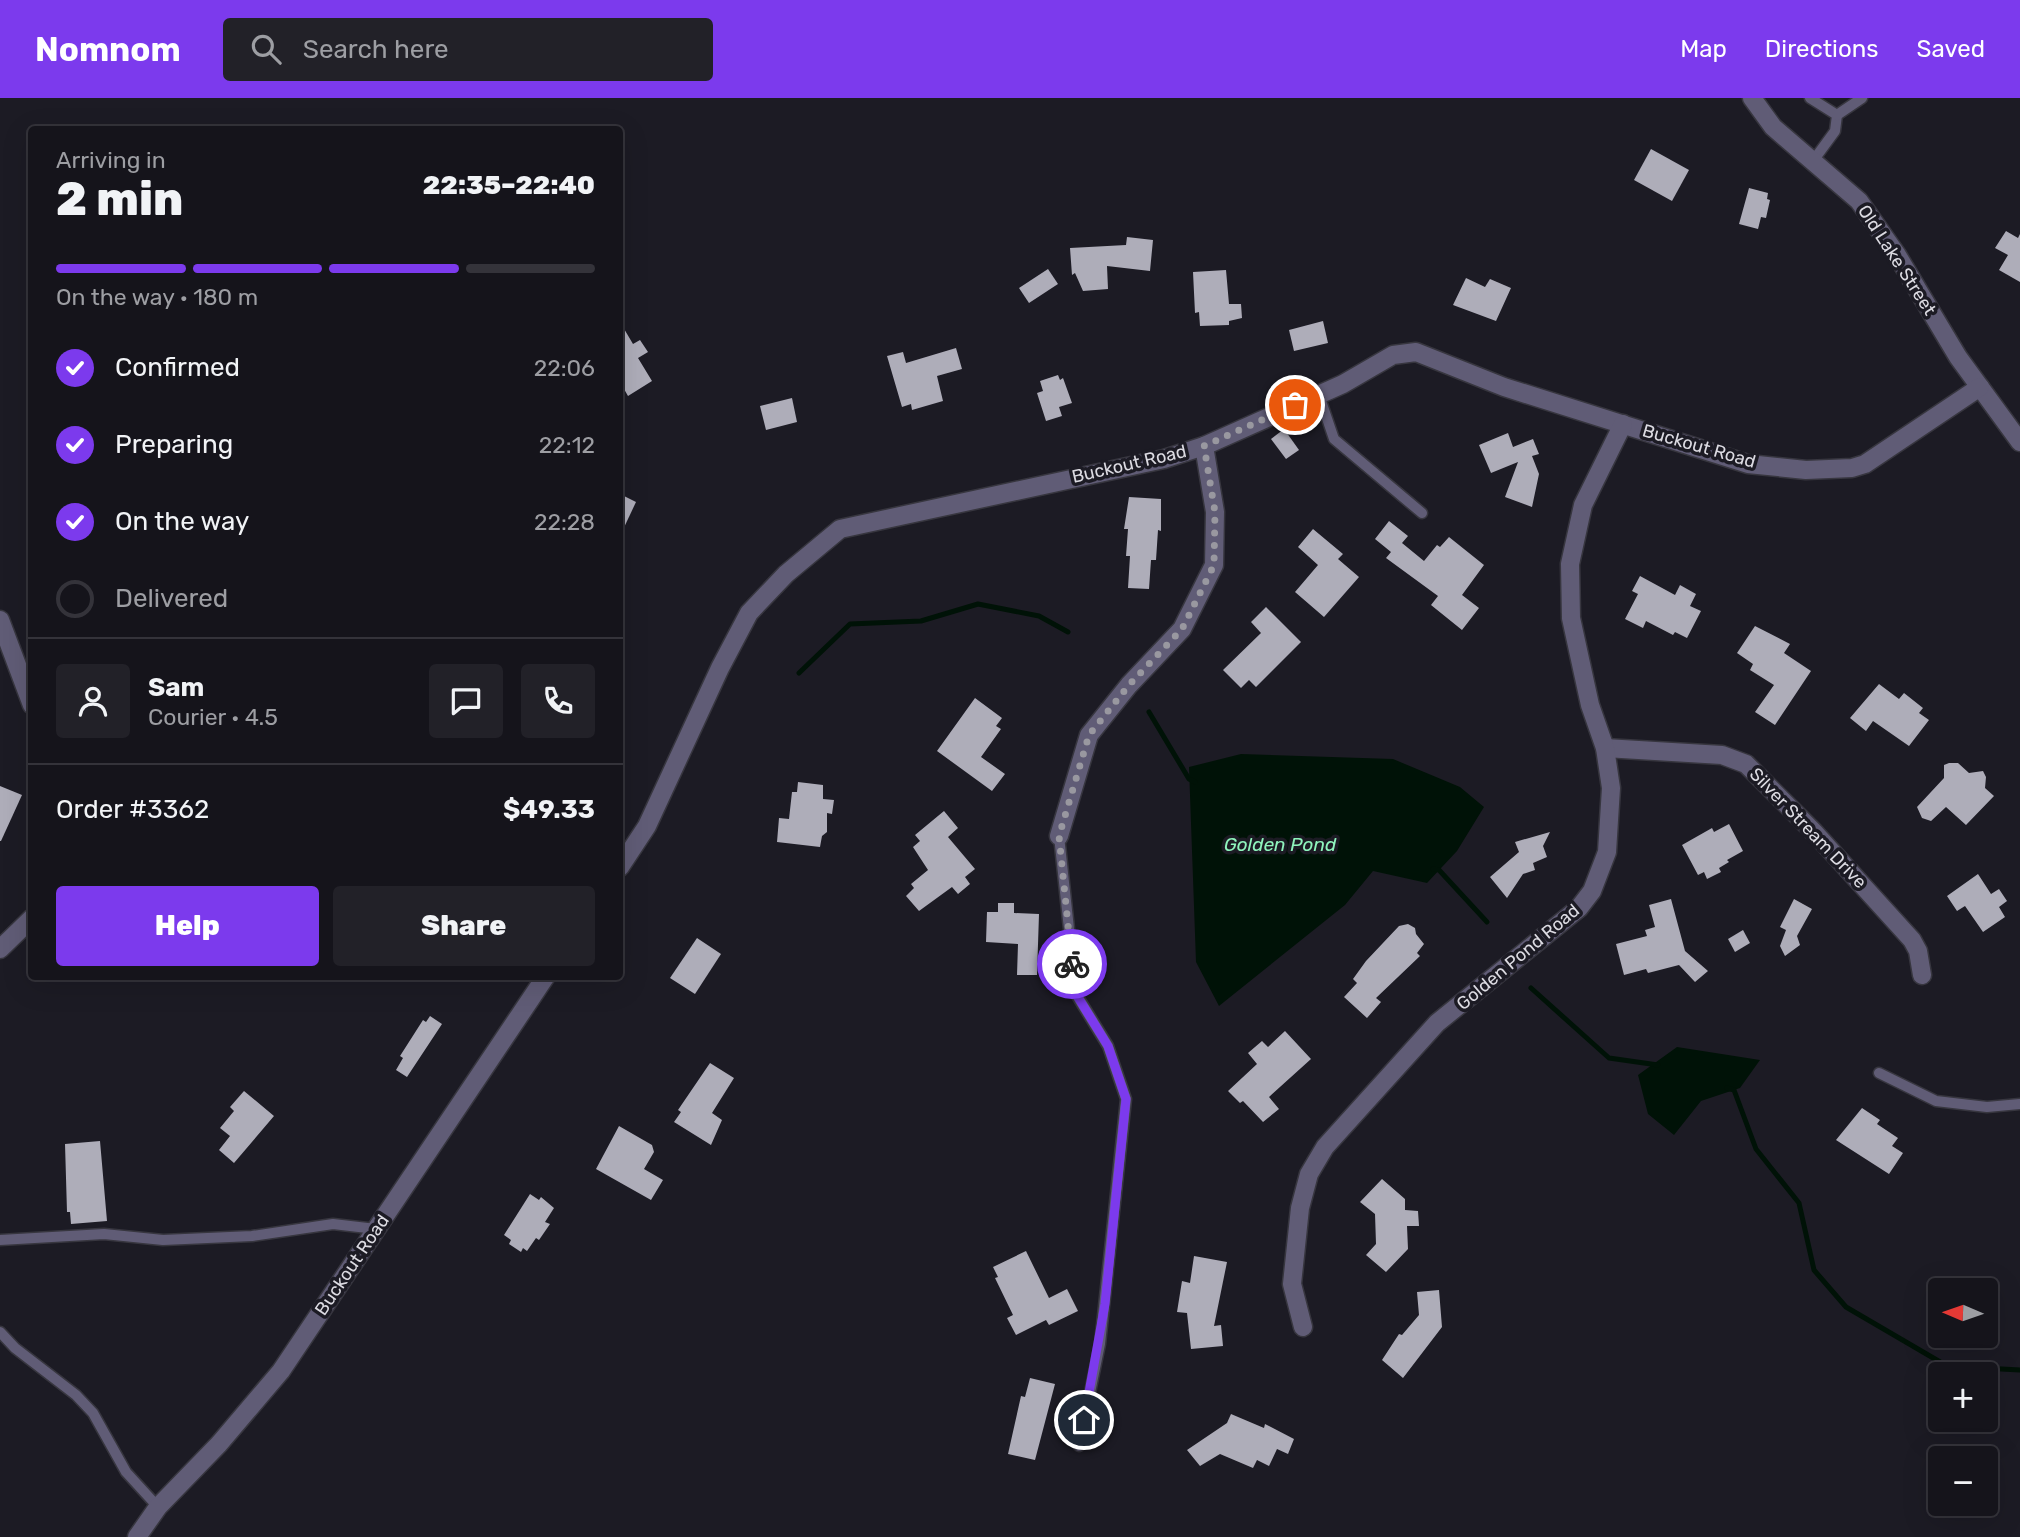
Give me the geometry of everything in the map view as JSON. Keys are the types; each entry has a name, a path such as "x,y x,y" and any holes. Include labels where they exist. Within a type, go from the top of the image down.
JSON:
{"street":[{"name":"Old Lake Street","path":"1752,98 1773,127 1859,201 1897,255 1980,387 2020,442"},
{"name":"Buckout Road","path":"623,862 647,826 720,668 750,613 786,573 839,529 1164,459 1204,446 1319,395 1393,355 1416,352 1504,387 1748,464 1806,470 1852,468 1865,464 1980,387"},
{"name":"Golden Pond Road","path":"1303,1327 1293,1284 1300,1208 1309,1174 1325,1147 1437,1023 1557,929 1592,891 1606,852 1611,788 1605,748 1590,705 1571,618 1570,564 1583,505 1623,424"},
{"path":"1059,836 1089,735 1129,685 1182,629 1214,565 1215,512 1204,446"},
{"path":"0,620 28,694"},
{"name":"Silver Stream Drive","path":"1605,748 1722,755 1746,764 1814,832 1912,940 1918,951 1922,975"},
{"path":"0,949 28,922"},
{"name":"Buckout Road","path":"137,1537 158,1507 219,1444 281,1371 543,980"}],"lane":[{"path":"1810,98 1838,115"},
{"path":"1813,161 1835,131 1838,115 1862,98"},
{"path":"1319,395 1334,439 1422,513"},
{"path":"1059,836 1076,994 1108,1046 1126,1099 1100,1344 1079,1446"},
{"path":"1879,1073 1936,1101 1987,1107 2020,1104"},
{"path":"0,1240 104,1234 163,1240 252,1236 333,1224 376,1230"},
{"path":"0,1332 15,1348 76,1395 93,1413 126,1472 158,1507"}],"water":[{"name":"Golden Pond","path":"1241,754 1393,759 1460,787 1484,807 1457,851 1427,883 1373,871 1345,905 1219,1006 1196,962 1189,767"},
{"path":"1677,1047 1760,1060 1740,1088 1701,1101 1674,1135 1648,1114 1638,1075"}],"building":[{"path":"1651,149 1689,170 1672,201 1634,180"},
{"path":"1749,188 1768,193 1767,199 1770,200 1766,218 1761,217 1758,229 1739,224"},
{"path":"2006,231 2018,238 2020,234 2020,282 1999,270 2008,255 1995,248"},
{"path":"1127,237 1153,240 1150,271 1107,266 1108,289 1083,291 1075,273 1072,275 1070,248 1126,245"},
{"path":"1048,269 1058,284 1029,303 1019,288"},
{"path":"1226,270 1229,304 1241,304 1242,318 1229,321 1229,325 1200,326 1199,312 1195,313 1193,272"},
{"path":"1466,278 1485,287 1490,279 1511,288 1496,321 1453,305"},
{"path":"1323,321 1328,343 1294,351 1289,330"},
{"path":"623,327 633,344 640,340 648,352 638,358 652,381 628,396 623,387"},
{"path":"956,348 962,369 937,376 943,401 912,410 911,404 902,407 887,356 903,352 906,363"},
{"path":"1058,375 1060,380 1063,378 1072,403 1059,407 1062,416 1046,421 1037,393 1043,391 1040,381"},
{"path":"792,398 797,422 766,430 760,406"},
{"path":"1284,429 1299,450 1286,459 1271,439"},
{"path":"1508,433 1513,447 1533,439 1539,454 1532,456 1539,474 1532,507 1505,497 1518,462 1491,473 1479,445"},
{"path":"623,496 636,502 623,530"},
{"path":"1129,497 1161,499 1161,531 1158,530 1156,560 1151,560 1149,589 1128,588 1130,556 1126,556 1128,529 1124,529"},
{"path":"1389,521 1408,536 1402,543 1424,561 1437,545 1440,547 1449,537 1484,565 1462,595 1479,608 1462,630 1431,605 1438,596 1386,558 1391,552 1375,539"},
{"path":"1313,529 1343,554 1338,559 1359,577 1324,617 1295,592 1318,565 1298,547"},
{"path":"1640,576 1675,595 1680,585 1696,594 1690,606 1701,611 1687,638 1675,632 1673,635 1646,621 1643,628 1625,619 1638,594 1632,591"},
{"path":"1266,607 1301,642 1256,687 1249,680 1241,688 1223,670 1261,633 1251,622"},
{"path":"1755,626 1790,644 1784,653 1811,671 1775,725 1755,712 1774,685 1750,670 1753,664 1737,653"},
{"path":"1879,684 1899,699 1904,693 1923,708 1919,713 1929,720 1909,746 1873,721 1866,731 1850,718"},
{"path":"975,698 1002,718 996,726 1001,729 981,757 1005,774 992,791 937,751"},
{"path":"1958,763 1969,773 1983,771 1986,777 1985,788 1994,796 1966,825 1946,807 1931,821 1922,818 1917,807 1944,778 1944,765"},
{"path":"798,782 823,785 823,799 834,800 832,814 827,813 827,832 822,836 820,847 777,842 779,818 789,819 792,792 797,792"},
{"path":"0,786 22,795 1,841 0,841"},
{"path":"944,811 958,828 948,837 975,869 965,877 970,884 958,894 952,887 919,911 906,896 914,888 911,884 928,870 913,847 920,841 915,835"},
{"path":"1729,824 1743,851 1727,860 1729,862 1719,868 1721,872 1707,879 1704,872 1698,875 1682,845 1712,828 1714,832"},
{"path":"1550,832 1543,846 1547,857 1533,863 1535,870 1523,874 1507,898 1490,877 1519,852 1515,842"},
{"path":"1978,874 1991,894 1999,889 2007,901 1999,907 2005,917 1983,932 1965,906 1957,911 1947,896"},
{"path":"1671,899 1685,951 1708,971 1695,982 1679,965 1648,973 1646,969 1624,975 1616,944 1647,936 1645,930 1655,927 1649,905"},
{"path":"1794,899 1812,909 1797,936 1800,945 1785,956 1780,946 1786,930 1780,927"},
{"path":"998,903 1014,903 1014,913 1039,914 1037,975 1017,975 1018,944 986,942 987,912 998,912"},
{"path":"1408,924 1415,928 1424,944 1417,953 1420,956 1376,998 1381,1002 1367,1018 1344,997 1357,983 1353,979 1366,961 1399,926"},
{"path":"1743,930 1750,943 1735,952 1728,939"},
{"path":"697,938 721,954 695,994 670,978"},
{"path":"430,1016 442,1024 407,1077 396,1070 403,1058 400,1056 423,1020 426,1022"},
{"path":"1285,1031 1311,1059 1269,1097 1279,1109 1263,1122 1243,1101 1240,1103 1228,1091 1257,1064 1248,1053 1262,1041 1268,1047"},
{"path":"710,1063 734,1078 712,1113 722,1120 711,1145 674,1122 681,1112 678,1110"},
{"path":"244,1091 274,1116 234,1163 219,1150 230,1136 220,1128 234,1111 230,1107"},
{"path":"1862,1108 1880,1120 1877,1124 1898,1138 1892,1146 1903,1153 1889,1174 1836,1140"},
{"path":"619,1126 652,1145 654,1152 644,1169 663,1180 651,1200 596,1169"},
{"path":"100,1141 107,1221 71,1224 70,1212 67,1212 65,1144"},
{"path":"1382,1179 1405,1199 1405,1210 1418,1211 1419,1226 1407,1226 1408,1249 1386,1272 1366,1255 1376,1244 1375,1214 1360,1202"},
{"path":"530,1194 539,1200 541,1197 554,1208 545,1222 550,1224 539,1240 536,1238 527,1251 523,1248 521,1252 509,1244 511,1240 504,1235"},
{"path":"1026,1251 1049,1298 1067,1289 1078,1311 1049,1325 1046,1320 1016,1335 1007,1318 1013,1315 995,1278 998,1277 993,1267"},
{"path":"1194,1256 1227,1262 1214,1326 1221,1325 1223,1346 1191,1349 1187,1313 1177,1312 1182,1281 1190,1283"},
{"path":"1439,1290 1442,1327 1403,1378 1382,1360 1399,1334 1402,1335 1419,1315 1417,1292"},
{"path":"1030,1378 1055,1384 1035,1460 1008,1454 1021,1396 1025,1397"},
{"path":"1231,1414 1264,1428 1265,1424 1294,1439 1288,1454 1277,1449 1269,1466 1257,1460 1253,1468 1220,1454 1200,1466 1187,1450 1227,1423"}],"waterway":[{"path":"799,673 850,624 921,621 978,604 1039,616 1068,632"},
{"path":"1149,712 1189,779 1195,782"},
{"path":"1433,869 1439,870 1487,922"},
{"path":"1531,988 1609,1058 1658,1065"},
{"path":"1727,1088 1734,1090 1756,1149 1799,1203 1814,1270 1846,1307 1947,1366 2020,1370"}],"way so far":[{"path":"1072,964 1059,836 1089,735 1129,685 1182,629 1214,565 1215,512 1204,446 1295,405"}],"route":[{"path":"1072,964 1076,994 1108,1046 1126,1099 1100,1344 1084,1420"}]}
